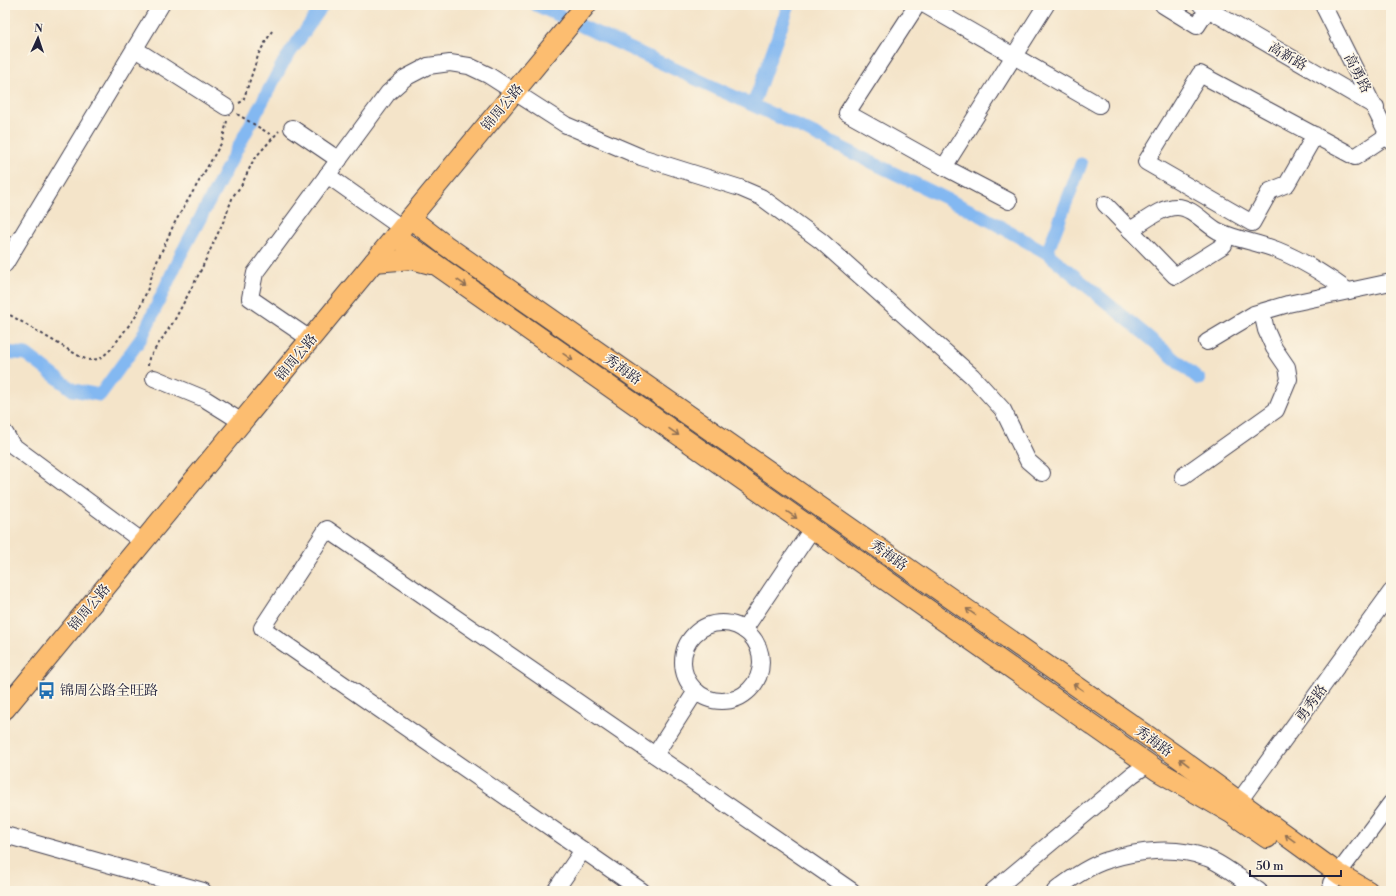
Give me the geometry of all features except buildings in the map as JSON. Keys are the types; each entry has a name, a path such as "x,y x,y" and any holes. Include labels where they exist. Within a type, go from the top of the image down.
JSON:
{"main road":[{"name":"锦周公路","path":"5,709 586,5"},
{"path":"428,196 432,218 445,245"},
{"name":"秀海路","path":"402,228 445,245 782,479 1236,807 1337,883 1368,891"},
{"name":"秀海路","path":"402,228 437,265 1148,764 1236,807"},
{"path":"374,262 412,259 437,265"}],"street":[{"path":"5,264 162,5"},
{"path":"917,5 847,113 1009,201"},
{"path":"925,5 1099,105"},
{"path":"944,167 1046,5"},
{"path":"1162,5 1197,26 1204,7"},
{"name":"高勇路","path":"1323,5 1376,107 1390,138"},
{"name":"高新路","path":"1204,7 1376,107"},
{"path":"135,49 232,110"},
{"path":"310,339 250,298 255,273 388,93 405,78 428,66 450,63 469,66 488,75 572,128 641,158 740,188 761,197 821,241 972,376 1003,410 1028,460 1042,473"},
{"path":"1314,135 1287,184 1270,192 1252,223 1146,162 1200,74 1314,135 1355,157 1390,138"},
{"path":"292,128 339,160"},
{"path":"328,175 402,228"},
{"path":"1105,204 1175,276 1224,245 1226,234"},
{"path":"1130,230 1159,212 1174,207 1183,207 1217,230 1276,250 1321,271 1348,291"},
{"path":"1208,342 1235,324 1262,312 1391,282"},
{"path":"1183,476 1276,410 1290,379 1287,367 1274,348 1266,330 1262,312"},
{"path":"154,378 205,399 242,422"},
{"path":"5,433 12,445 142,542"},
{"path":"768,498 782,479"},
{"path":"642,891 262,628 327,529 852,891"},
{"path":"744,630 812,529"},
{"name":"勇秀路","path":"1236,807 1391,592"},
{"path":"719,623 732,624 744,630 753,638 759,649 761,662 759,674 753,685 744,694 726,700 707,698 696,691 688,681 684,669 684,656 688,644 696,633 707,626 719,623"},
{"path":"654,755 696,691"},
{"path":"993,891 1132,774 1148,764"},
{"path":"1337,883 1391,804"},
{"path":"5,835 203,891"},
{"path":"555,891 583,850"},
{"path":"1055,891 1068,881 1107,860 1151,851 1186,851 1209,858 1259,891"}],"path":[{"path":"5,312 88,360 100,359 111,349 136,316 147,291 155,266 174,224 222,142 232,110 242,101 260,53 272,31"},
{"path":"154,378 147,369 149,358 174,321 200,272 225,218 233,196 241,186 254,159 273,136 232,110"}],"waterway":[{"path":"5,352 26,354 73,390 100,395 142,337 179,258 283,63 323,5"},
{"path":"536,5 789,122 980,215 1047,253 1199,379"},
{"path":"753,105 789,5"},
{"path":"1047,253 1081,164"}],"place":[{"name":"锦周公路全旺路","path":"47,690"}]}
